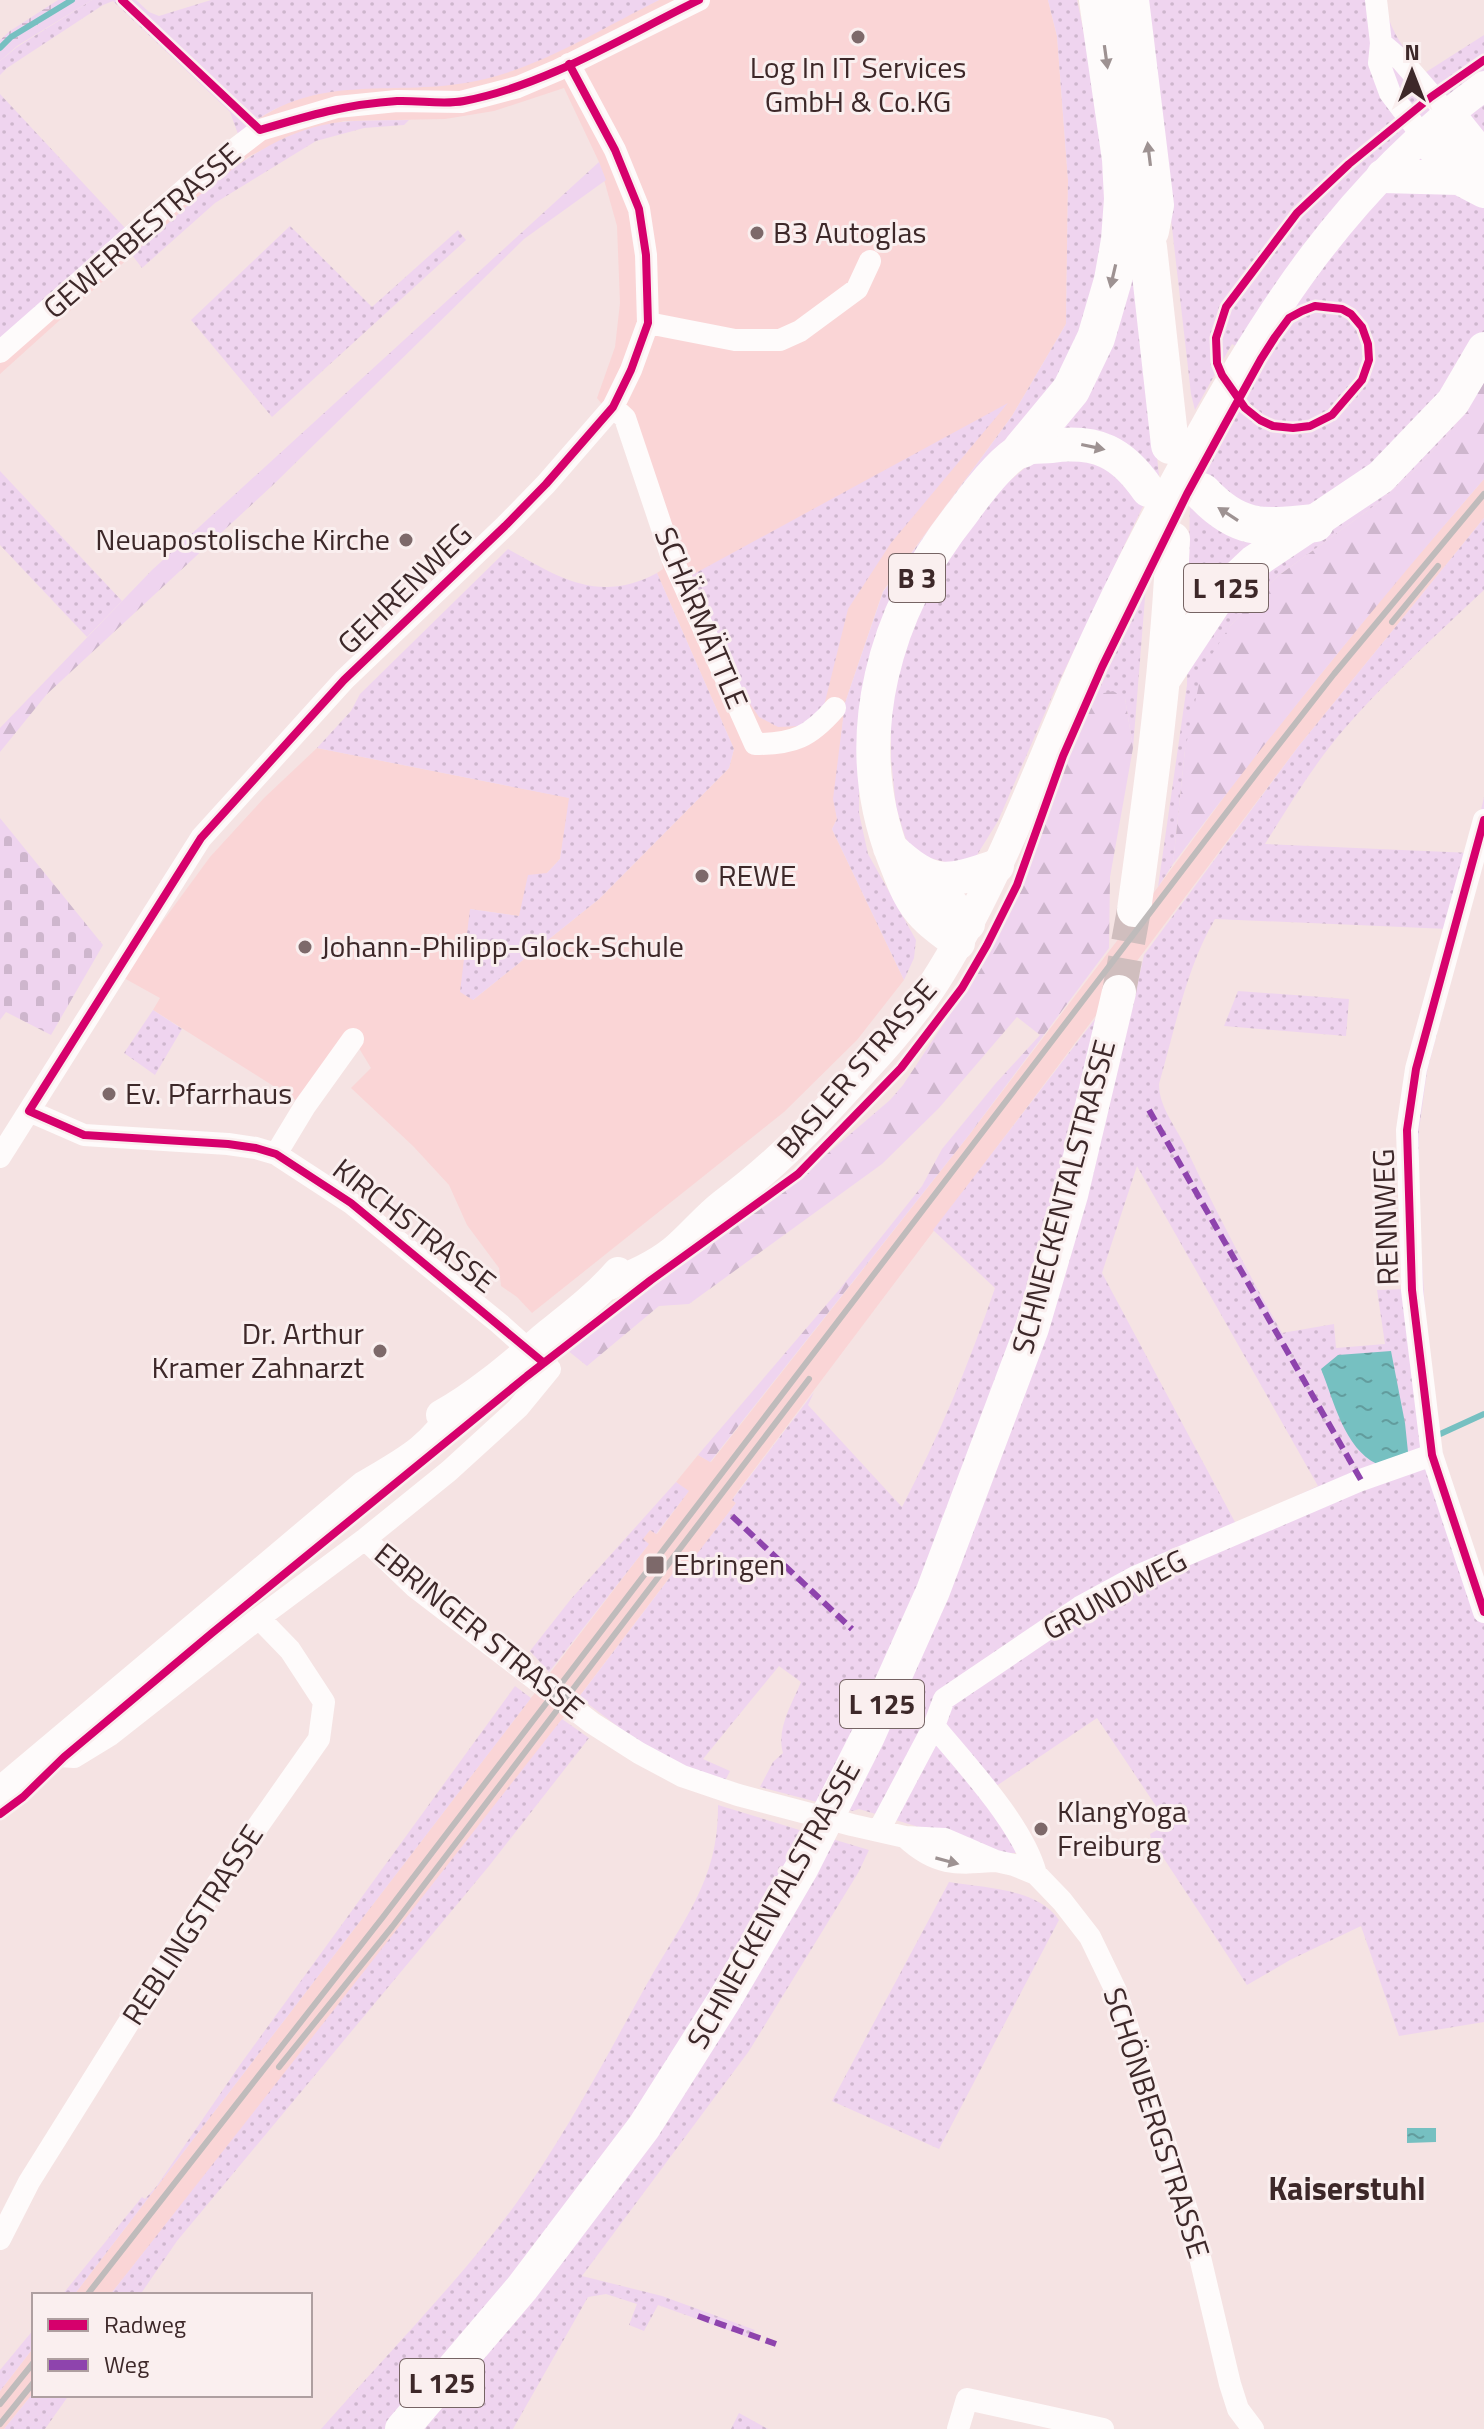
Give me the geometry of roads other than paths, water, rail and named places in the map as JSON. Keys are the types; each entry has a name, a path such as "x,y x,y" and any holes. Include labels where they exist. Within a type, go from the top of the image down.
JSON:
{"highway":[{"name":"B 3","path":"1022,449 1071,390 1096,338 1113,280 1120,240 1123,199 1121,159 1098,0"},
{"name":"B 3","path":"1130,0 1155,205 1148,247"},
{"name":"B 3","path":"1121,159 1148,247 1170,445"},
{"path":"1202,492 1230,517 1244,524 1263,528 1315,523"}],"main road":[{"name":"BASLER STRASSE","path":"0,1792 364,1486 423,1450 443,1430 460,1405 606,1286 633,1256 665,1235 701,1222 773,1165 840,1097 920,1004 963,933 997,866 1129,571 1247,352 1321,245 1383,176 1448,114 1484,86"},
{"path":"1448,114 1475,148 1476,180"},
{"path":"1423,137 1441,155 1476,180"},
{"path":"1383,176 1476,180"},
{"path":"1315,523 1381,477 1453,402 1484,349"},
{"path":"1022,449 1084,444 1106,449 1124,461 1148,490"},
{"name":"B 3","path":"963,933 925,916 914,904 890,848 877,795 875,737 881,677 900,611 937,545 989,479 1022,449"},
{"name":"L 125","path":"1163,680 1220,594 1254,562 1315,523"},
{"name":"L 125","path":"1134,910 1163,680 1173,539"},
{"path":"890,848 910,867 927,877 949,880 997,866"},
{"path":"927,877 963,933"},
{"name":"SCHNECKENTALSTRASSE","path":"402,2429 522,2288 644,2127 725,1999 801,1869 868,1736 933,1591 1032,1328 1071,1195 1119,992"}],"street":[{"name":"GEWERBESTRASSE","path":"0,352 200,176 260,130 337,107 397,101 461,102 518,87 699,0"},
{"path":"1376,0 1381,43 1379,63 1390,93 1423,137"},
{"path":"1381,43 1402,61 1448,114"},
{"name":"GEHRENWEG","path":"29,1111 201,838 344,680 505,526 613,407 648,323 646,255 639,209 615,150 569,64"},
{"path":"648,323 735,340 780,340 800,331 857,289 870,261"},
{"name":"SCHÄRMÄTTLE","path":"613,407 625,418 672,558 755,744 777,744 815,731 835,708"},
{"name":"RENNWEG","path":"1484,820 1416,1069 1407,1130 1412,1290 1432,1455 1484,1612"},
{"path":"276,1154 305,1106 353,1039"},
{"path":"0,1157 29,1111"},
{"name":"KIRCHSTRASSE","path":"29,1111 84,1135 228,1144 276,1154 351,1203 529,1350"},
{"name":"EBRINGER STRASSE","path":"529,1350 550,1369 518,1408 449,1471 365,1539 415,1587 592,1723 639,1753 682,1776 738,1795 852,1825"},
{"name":"GRUNDWEG","path":"879,1830 934,1726 944,1699 1080,1607 1137,1576 1361,1480 1432,1455"},
{"path":"43,1755 74,1757 90,1748 365,1539"},
{"name":"REBLINGSTRASSE","path":"0,2239 29,2182 201,1907 319,1739 324,1702 290,1650 259,1618"},
{"path":"934,1726 987,1792 1030,1853 1036,1874"},
{"name":"SCHÖNBERGSTRASSE","path":"852,1825 905,1837 921,1852 940,1860 961,1865 996,1861 1036,1874 1090,1937 1116,1991 1194,2232 1238,2409 1253,2429"},
{"path":"958,2429 967,2399 1103,2429"}],"water":[{"path":"1391,1351 1408,1452 1377,1464 1356,1447 1348,1435 1321,1369 1338,1355"},
{"path":"1407,2128 1436,2128 1436,2142 1407,2143"}],"waterway":[{"path":"0,48 11,37 72,0"},
{"path":"1438,1435 1484,1414"}],"tunnel":[{"path":"1119,992 1134,910"}],"railway":[{"path":"89,2293 383,1917 1259,770 1334,674 1484,494"},
{"path":"1392,622 1438,566"},
{"path":"279,2067 392,1927 809,1379"},
{"path":"0,2404 32,2364"},
{"path":"0,2424 32,2384"}],"place":[{"name":"Log In IT Services GmbH & Co.KG","path":"858,37"},
{"name":"B3 Autoglas","path":"757,233"},
{"name":"Neuapostolische Kirche","path":"406,540"},
{"name":"REWE","path":"702,876"},
{"name":"Johann-Philipp-Glock-Schule","path":"305,947"},
{"name":"Ev. Pfarrhaus","path":"109,1094"},
{"name":"Dr. Arthur Kramer Zahnarzt","path":"380,1351"},
{"name":"Ebringen","path":"655,1565"},
{"name":"KlangYoga Freiburg","path":"1041,1829"}],"district":[{"name":"Kaiserstuhl","path":"1347,2189"}]}
